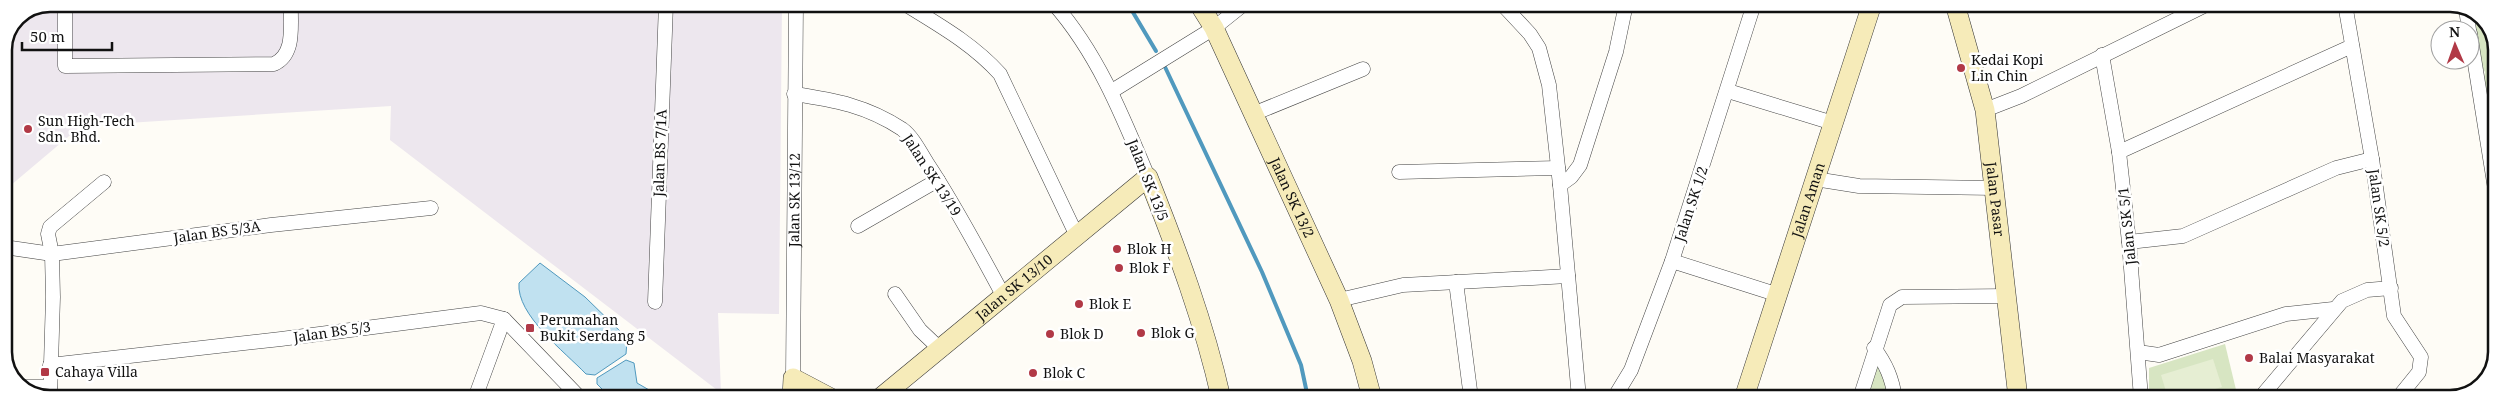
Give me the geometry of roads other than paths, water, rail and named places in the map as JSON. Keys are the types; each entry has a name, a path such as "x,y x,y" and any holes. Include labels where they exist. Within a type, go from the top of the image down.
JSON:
{"street":[{"path":"65,12 65,66 265,66 274,64 286,56 289,48 291,12"},
{"name":"Jalan BS 7/1A","path":"655,302 666,12"},
{"name":"Jalan SK 13/12","path":"792,389 796,12"},
{"path":"918,12 963,40 987,59 1000,74 1076,234"},
{"name":"Jalan SK 13/5","path":"1062,12 1112,91 1183,266 1220,389"},
{"name":"Jalan SK 13/2","path":"1204,12 1214,28 1339,300 1362,361 1370,390"},
{"path":"1112,91 1214,28 1233,12"},
{"path":"1510,13 1530,34 1541,55 1548,85 1560,185 1577,390"},
{"path":"1560,185 1571,178 1580,165 1616,52 1624,13"},
{"name":"Jalan SK 1/2","path":"1619,390 1631,370 1672,261 1728,91 1751,13"},
{"name":"Jalan Aman","path":"1747,390 1869,13"},
{"name":"Jalan Pasar","path":"1957,13 1985,110 2008,296 2017,390"},
{"path":"1985,110 2190,13"},
{"name":"Jalan SK 5/2","path":"2346,13 2372,159 2396,322 2421,357 2419,372 2404,390"},
{"path":"2119,152 2352,46"},
{"name":"Jalan SK 5/1","path":"2102,55 2119,152 2130,242 2141,390"},
{"path":"1253,114 1363,69"},
{"path":"2476,70 2487,139"},
{"path":"1728,91 1833,123"},
{"name":"Jalan SK 13/19","path":"794,94 841,101 903,130 910,136 938,180 1003,295"},
{"path":"2130,242 2184,236 2336,168 2372,159"},
{"path":"1399,172 1558,168"},
{"name":"Jalan SK 13/10","path":"891,389 1076,234 1148,177"},
{"path":"1815,179 1859,186 1994,188"},
{"path":"858,226 938,180"},
{"path":"50,389 52,254 48,241 50,227 104,182"},
{"name":"Jalan BS 5/3A","path":"13,248 52,254 271,225 431,208"},
{"path":"1672,261 1779,295"},
{"path":"1339,300 1403,285 1568,276"},
{"path":"1456,282 1470,390"},
{"path":"2267,390 2333,309 2354,294 2367,290 2391,288"},
{"path":"895,294 920,330 940,349"},
{"path":"1862,390 1874,348 1890,305 1902,297 2008,296"},
{"path":"2138,352 2159,355 2286,314 2333,309"},
{"name":"Jalan BS 5/3","path":"50,365 281,339 481,313 504,319"},
{"path":"478,389 504,319 572,389"},
{"path":"1874,348 1884,361 1892,379 1894,390"},
{"path":"793,378 815,389"}],"water":[{"path":"540,263 585,297 624,335 627,341 626,354 595,375 586,374 555,344 533,320 525,308 520,295 519,283"},
{"path":"626,360 634,363 637,383 648,389 602,389 597,384 597,378"}],"waterway":[{"path":"1133,12 1156,51"},
{"path":"1165,67 1262,272 1301,365 1306,390"}],"place":[{"name":"Kedai Kopi Lin Chin","path":"1961,68"},
{"name":"Sun High-Tech Sdn. Bhd.","path":"28,129"},
{"name":"Blok H","path":"1117,249"},
{"name":"Blok F","path":"1119,268"},
{"name":"Blok E","path":"1079,304"},
{"name":"Perumahan Bukit Serdang 5","path":"530,328"},
{"name":"Blok G","path":"1141,333"},
{"name":"Blok D","path":"1050,334"},
{"name":"Balai Masyarakat","path":"2249,358"},
{"name":"Cahaya Villa","path":"45,372"},
{"name":"Blok C","path":"1033,373"}]}
